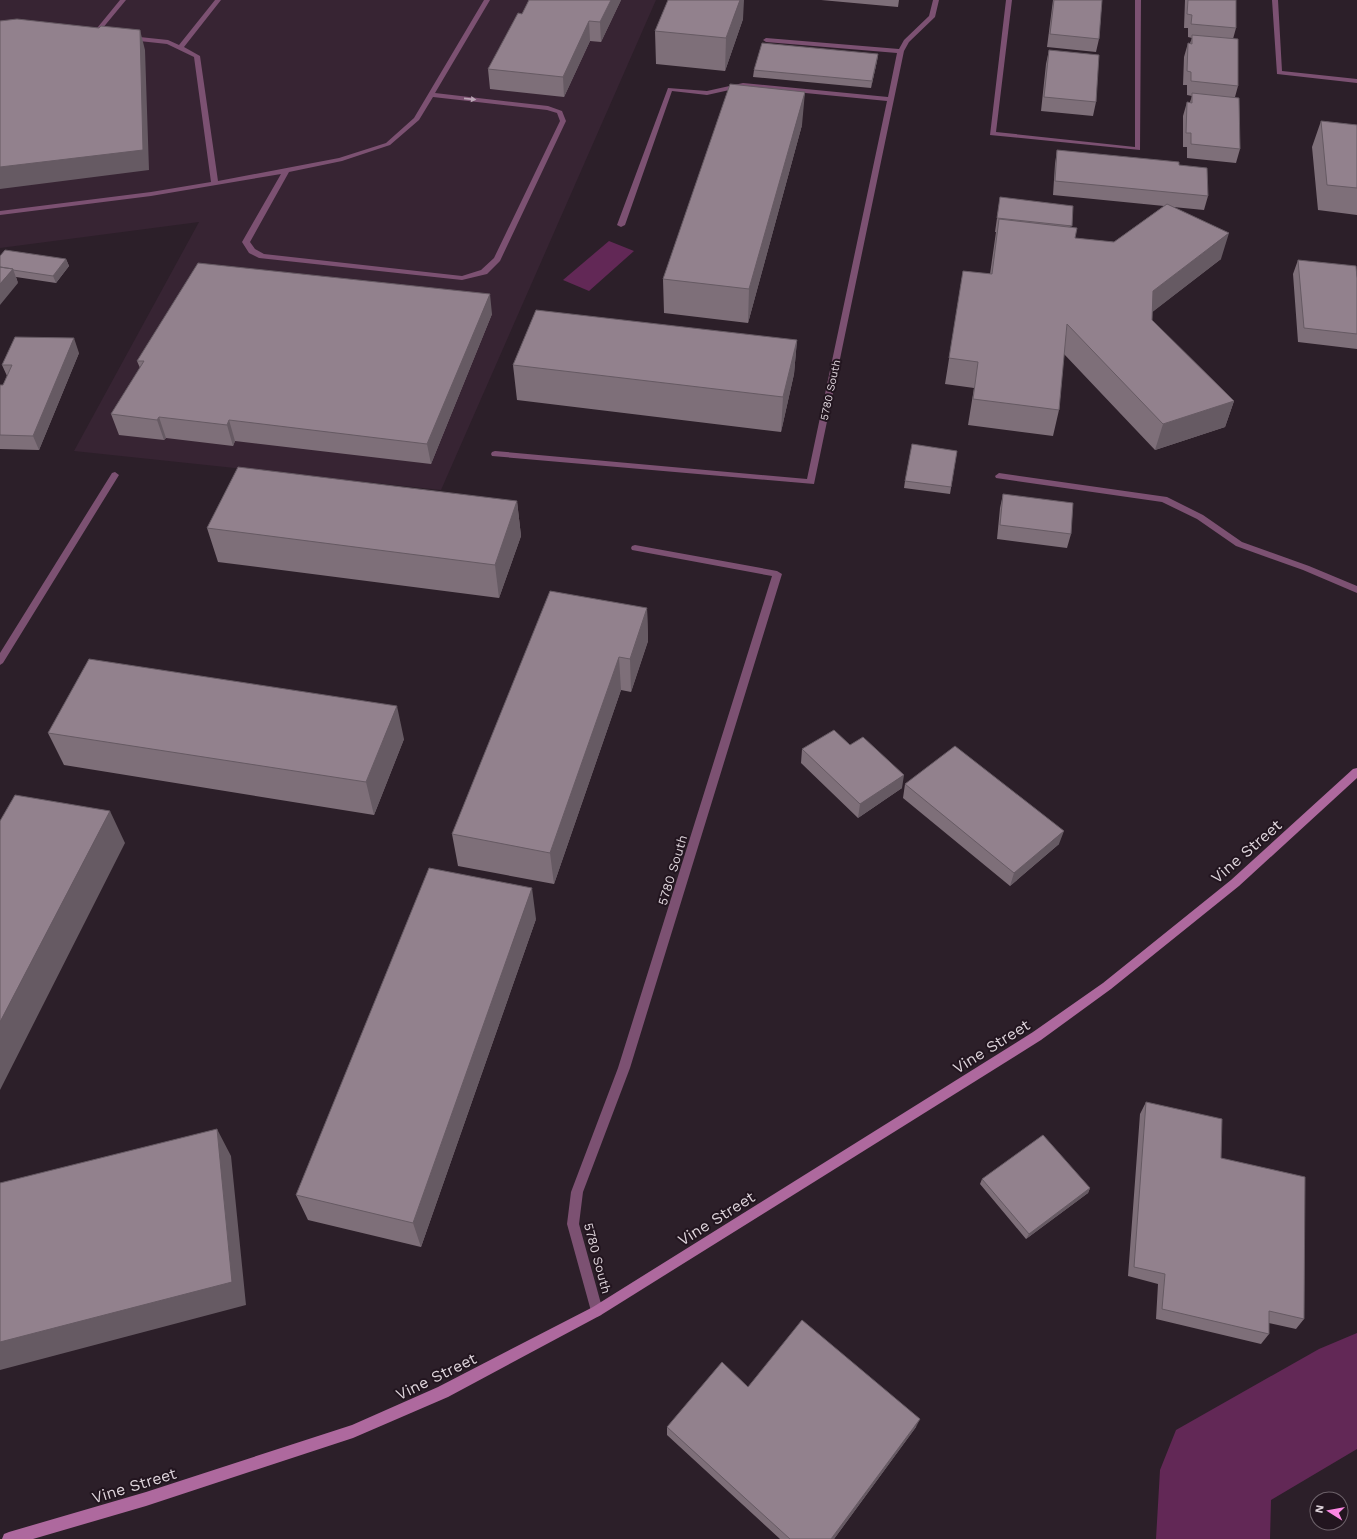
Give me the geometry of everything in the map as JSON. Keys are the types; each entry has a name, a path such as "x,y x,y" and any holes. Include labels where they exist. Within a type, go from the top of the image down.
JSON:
{"street":[{"name":"Vine Street","path":"9,1539 146,1498 353,1431 443,1392 597,1311 1037,1036 1107,986 1236,883 1357,772"}],"lane":[{"path":"88,34 99,35 123,0"},
{"path":"180,48 218,0"},
{"path":"0,213 151,194 285,172 340,160 388,144 418,119 486,0"},
{"name":"5780 South","path":"495,454 811,482 901,51 906,42 932,17 936,0"},
{"path":"1009,0 992,134 1138,149 1138,0"},
{"path":"1275,0 1279,73 1357,81"},
{"path":"125,38 168,42 197,56 216,184"},
{"path":"766,40 901,51"},
{"path":"621,225 670,89 707,93 743,86 891,99"},
{"path":"285,172 246,242 252,251 262,256 462,278 484,272 498,259 563,121 560,112 548,108 432,95"},
{"path":"0,661 115,475"},
{"path":"999,476 1164,499 1200,518 1239,544 1306,568 1357,590"},
{"name":"5780 South","path":"597,1311 573,1224 577,1192 624,1068 778,574 635,548"}],"shaded area":[{"path":"0,0 656,0 441,490 74,451 199,222 0,248"},
{"path":"609,241 634,251 589,291 563,280"}],"building":[{"path":"529,0 611,0 600,22 589,21 563,77 488,69 518,13 522,14"},
{"path":"668,0 740,0 726,38 655,31"},
{"path":"1054,0 1102,0 1099,39 1050,34"},
{"path":"1188,0 1236,0 1236,28 1191,24 1192,15 1187,14"},
{"path":"17,19 99,28 101,26 140,30 143,150 0,167 0,21"},
{"path":"1192,35 1238,39 1238,86 1191,81 1191,72 1187,71 1188,43 1192,44"},
{"path":"762,43 878,54 872,81 754,70"},
{"path":"1049,50 1099,55 1096,102 1044,97"},
{"path":"730,84 805,92 749,289 663,279"},
{"path":"1192,93 1239,98 1240,149 1191,144 1191,133 1186,133 1187,102 1192,103"},
{"path":"1321,121 1357,125 1357,188 1327,185"},
{"path":"1057,150 1179,162 1179,165 1207,168 1208,196 1055,181"},
{"path":"1000,197 1073,206 1072,226 997,218"},
{"path":"1167,204 1229,233 1153,291 1152,320 1234,401 1163,424 1067,324 1059,410 973,399 978,362 949,358 963,271 992,274 999,219 1077,228 1075,238 1114,242"},
{"path":"5,250 66,259 53,276 0,267 0,256"},
{"path":"1298,260 1356,266 1357,334 1304,328"},
{"path":"198,263 490,294 427,444 229,420 227,425 159,417 157,420 111,414 144,361 137,361"},
{"path":"0,267 13,269 0,284"},
{"path":"536,310 797,340 783,397 513,365"},
{"path":"15,337 74,338 33,436 0,435 0,385 3,385 12,365 2,365"},
{"path":"912,444 957,451 951,487 905,481"},
{"path":"238,467 517,501 495,565 207,528"},
{"path":"1003,494 1073,503 1071,534 1000,525"},
{"path":"550,591 647,608 630,659 619,657 550,853 452,834"},
{"path":"89,659 397,706 366,782 48,733"},
{"path":"834,730 850,745 863,737 904,775 860,804 802,749"},
{"path":"955,746 1064,831 1014,873 905,784"},
{"path":"15,795 110,811 0,1022 0,821"},
{"path":"429,868 532,888 413,1223 296,1195"},
{"path":"1146,1102 1222,1119 1221,1158 1305,1177 1304,1319 1269,1311 1269,1334 1162,1309 1165,1274 1134,1267"},
{"path":"217,1129 232,1282 0,1342 0,1183"},
{"path":"1043,1135 1090,1188 1029,1234 982,1179"},
{"path":"802,1320 920,1419 831,1539 790,1539 667,1427 722,1362 748,1387"}],"waterway":[{"path":"1213,1539 1216,1470 1357,1387"}]}
